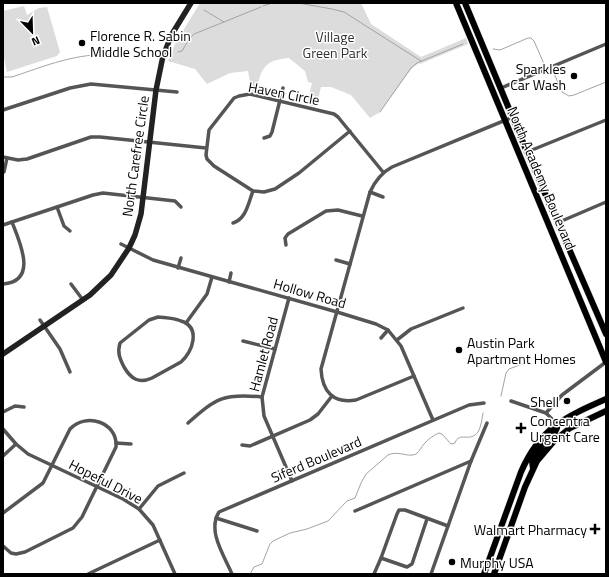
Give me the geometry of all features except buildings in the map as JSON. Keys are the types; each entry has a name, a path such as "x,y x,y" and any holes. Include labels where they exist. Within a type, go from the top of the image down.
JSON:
{"main road":[{"name":"North Carefree Circle","path":"3,354 83,300 108,278 129,248 139,223 144,197 156,90 161,62 167,45 191,3"},
{"name":"North Academy Boulevard","path":"456,3 606,362"},
{"name":"North Academy Boulevard","path":"465,3 606,334"},
{"path":"484,574 527,459 541,439 557,424 579,411 606,399"},
{"path":"494,574 533,468 547,448 563,434 578,424 606,411"},
{"path":"533,468 532,461 544,443 555,432 557,424"},
{"path":"507,512 512,523"}],"street":[{"path":"501,88 606,44"},
{"path":"3,110 70,88 84,85 99,84 177,92"},
{"path":"264,138 270,136 272,132 283,88"},
{"name":"Haven Circle","path":"206,148 211,126 234,98 250,94 334,114 383,172"},
{"path":"414,376 348,402 340,401 332,396 323,383 321,369 362,216 370,192 375,182 383,172 392,166 513,116"},
{"path":"528,152 606,120"},
{"path":"4,172 5,158 18,160 27,159 91,137 100,137 206,148 207,159 214,166 253,192 264,192 275,189 300,173 350,132"},
{"path":"233,224 239,222 242,218 253,192"},
{"path":"370,192 383,197"},
{"path":"3,225 93,195 104,193 175,201 181,207"},
{"path":"558,222 606,202"},
{"path":"57,207 64,226 70,231"},
{"path":"286,245 285,238 288,234 326,211 338,210 362,216"},
{"path":"3,284 12,282 19,276 25,264 12,222"},
{"name":"Hollow Road","path":"121,244 153,260 212,278 337,312 376,324 388,330 401,346 433,420"},
{"path":"178,268 180,258"},
{"path":"336,260 350,264"},
{"path":"229,282 231,273"},
{"path":"186,323 207,294 212,278"},
{"path":"71,284 83,300"},
{"name":"Hamlet Road","path":"289,298 262,397 264,416 292,481"},
{"path":"397,340 411,329 463,308"},
{"path":"158,317 186,323 192,332 193,339 189,354 181,362 148,381 138,381 131,378 119,358 118,349 120,343 149,320 154,318 158,317"},
{"path":"40,320 60,350 70,372"},
{"path":"381,338 388,330"},
{"path":"243,341 275,349"},
{"path":"189,354 194,356"},
{"path":"546,413 562,396 606,362"},
{"path":"137,387 138,381"},
{"path":"188,423 206,407 223,399 243,395 262,397"},
{"path":"242,445 250,446 310,420 318,414 332,396"},
{"path":"512,401 546,413 557,424"},
{"name":"Siferd Boulevard","path":"216,518 219,512 433,420 468,405 484,403"},
{"path":"3,412 15,406 24,406"},
{"path":"3,512 44,483 70,429 87,420 103,424 112,430 116,447 82,517 73,528 25,552 16,554 11,553 3,546"},
{"path":"431,574 471,461 487,423"},
{"name":"Hopeful Drive","path":"3,429 16,444 28,454 131,503 139,509 153,525 174,574"},
{"path":"116,443 131,444"},
{"path":"3,456 16,444"},
{"path":"355,511 471,461"},
{"path":"139,509 158,486 184,474"},
{"path":"374,574 399,510 405,510 448,526"},
{"path":"232,574 216,537 214,525 216,518 257,531"},
{"path":"381,558 407,567 412,564 427,519"},
{"path":"88,574 160,540"}],"green space":[{"name":"Village Green Park","path":"200,3 361,3 371,24 421,57 466,38 468,44 420,64 419,63 412,68 380,112 370,118 351,95 331,87 321,87 316,107 307,104 312,83 308,82 305,71 289,58 273,61 264,68 259,78 255,93 252,92 248,71 230,73 207,84 195,69 168,61 176,42"},
{"path":"24,6 27,15 39,8 47,7 60,52 57,56 7,72 3,53 3,11"}],"waterway":[{"path":"263,6 272,3"},
{"path":"298,3 344,12 421,61"},
{"path":"178,52 182,51 189,39 194,34 261,7"},
{"path":"204,10 224,22"},
{"path":"493,49 500,50 531,38 534,41 544,64"},
{"path":"380,112 411,68 417,63 463,44"},
{"path":"3,77 12,77 49,64 75,58 114,55"},
{"path":"553,71 562,92 569,96 606,82"},
{"path":"501,396 506,373 509,369 528,362"},
{"path":"250,574 254,567 262,564 270,544 273,541 290,533 307,529 328,521 347,501 355,498 366,474 388,455 395,453 410,455 416,454 427,440 439,433 442,434 451,444 455,443 459,438 472,437 479,430 483,413"}],"place":[{"name":"Florence R. Sabin Middle School","path":"82,43"},
{"name":"Sparkles Car Wash","path":"574,76"},
{"name":"Austin Park Apartment Homes","path":"459,350"},
{"name":"Shell","path":"567,401"},
{"name":"Concentra Urgent Care","path":"521,428"},
{"name":"Walmart Pharmacy","path":"595,529"},
{"name":"Murphy USA","path":"452,562"}]}
